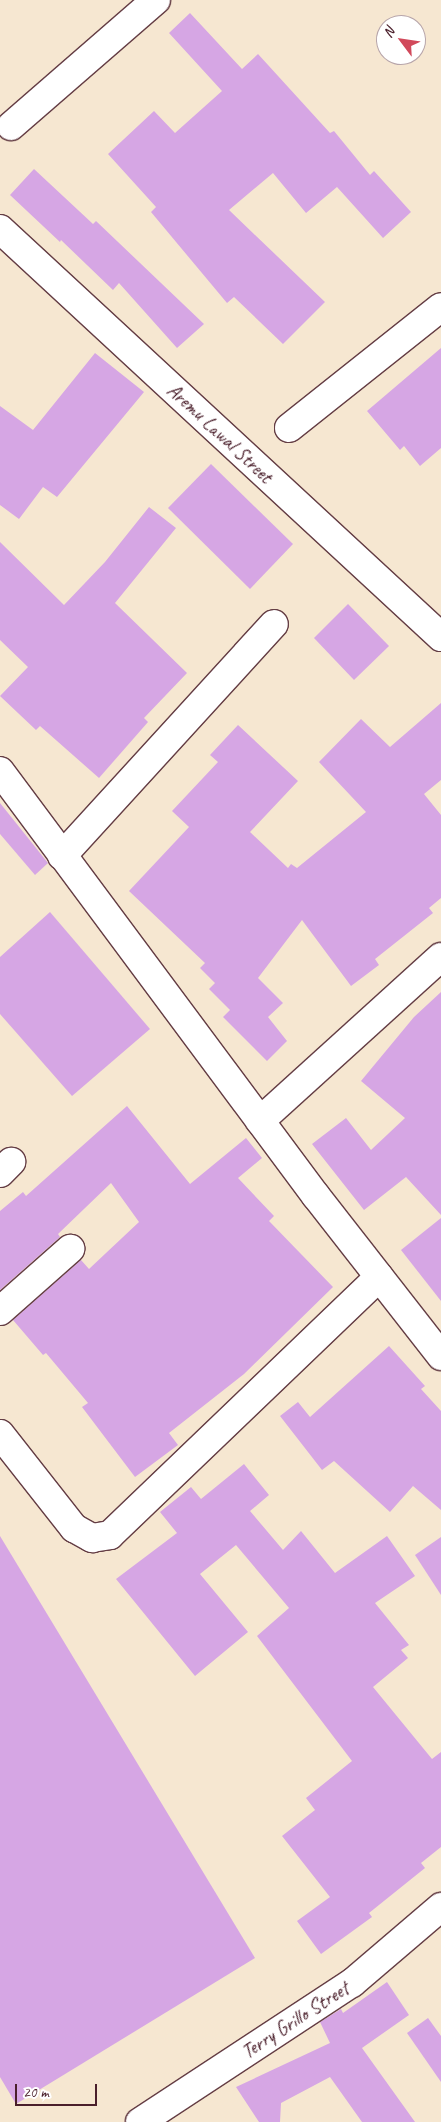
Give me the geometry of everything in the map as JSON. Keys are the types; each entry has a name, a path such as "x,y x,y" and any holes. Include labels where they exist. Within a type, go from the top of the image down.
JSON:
{"street":[{"path":"11,126 149,2"},
{"name":"Aremu Lawal Street","path":"0,228 441,637"},
{"path":"289,428 441,306"},
{"path":"62,856 274,624"},
{"path":"0,772 260,1121 441,1356"},
{"path":"260,1121 441,957"},
{"path":"0,1311 70,1249"},
{"path":"0,1434 74,1528 92,1538 110,1535 379,1277"},
{"name":"Terry Grillo Street","path":"140,2122 352,1983 441,1907"}],"building":[{"path":"190,13 242,69 258,54 330,133 334,131 370,175 374,171 411,212 383,238 337,187 306,213 273,173 229,210 325,302 283,344 234,297 227,303 151,212 156,207 108,154 154,111 175,133 222,91 169,33"},
{"path":"34,169 93,224 96,221 204,324 177,348 119,283 113,290 61,240 60,242 10,195"},
{"path":"441,348 441,448 420,466 404,446 400,450 367,411"},
{"path":"95,353 144,392 57,497 43,487 19,519 0,505 0,406 33,430"},
{"path":"211,464 293,544 250,589 168,508"},
{"path":"149,507 176,528 115,603 187,673 144,718 148,722 99,778 40,726 36,730 0,696 28,667 0,640 0,542 64,605 105,562"},
{"path":"348,604 389,646 354,680 314,638"},
{"path":"441,703 441,780 424,794 441,815 441,898 429,908 433,913 375,959 379,965 351,986 302,920 258,978 283,1003 268,1017 287,1041 267,1061 223,1017 230,1010 209,989 215,983 200,968 205,963 129,891 189,827 172,811 218,762 210,755 238,725 298,781 250,832 288,868 291,864 297,868 366,812 319,762 361,719 390,747"},
{"path":"0,803 48,863 35,875 0,834"},
{"path":"50,912 150,1029 72,1096 0,1014 0,957"},
{"path":"441,992 441,1215 406,1177 364,1210 312,1144 346,1118 371,1150 405,1118 361,1081 414,1017"},
{"path":"127,1106 190,1184 246,1138 262,1158 238,1178 274,1216 269,1221 333,1287 244,1374 169,1433 178,1445 135,1477 82,1407 88,1403 46,1353 43,1355 13,1320 81,1260 89,1269 139,1222 111,1183 58,1234 60,1237 0,1290 0,1211 23,1192 26,1196"},
{"path":"441,1218 441,1301 401,1250"},
{"path":"389,1346 425,1386 421,1389 441,1411 441,1510 413,1486 390,1512 334,1461 322,1470 280,1416 298,1402 310,1417"},
{"path":"244,1464 269,1495 250,1511 283,1550 301,1531 335,1573 387,1536 415,1576 375,1603 409,1645 401,1650 408,1658 373,1687 432,1759 441,1752 441,1847 421,1863 425,1868 369,1913 372,1917 321,1954 297,1921 330,1897 282,1836 315,1810 306,1798 352,1761 257,1636 289,1608 236,1545 200,1574 248,1632 195,1676 116,1579 177,1533 160,1512 191,1487 201,1499"},
{"path":"0,1536 255,1958 16,2104 0,2077"},
{"path":"441,1537 441,1595 415,1555"},
{"path":"387,1982 409,2015 362,2048 415,2122 362,2122 330,2077 281,2103 280,2122 259,2122 236,2087 330,2043 320,2022 341,2009 343,2013"},
{"path":"428,2018 441,2036 441,2082 407,2033"}]}
